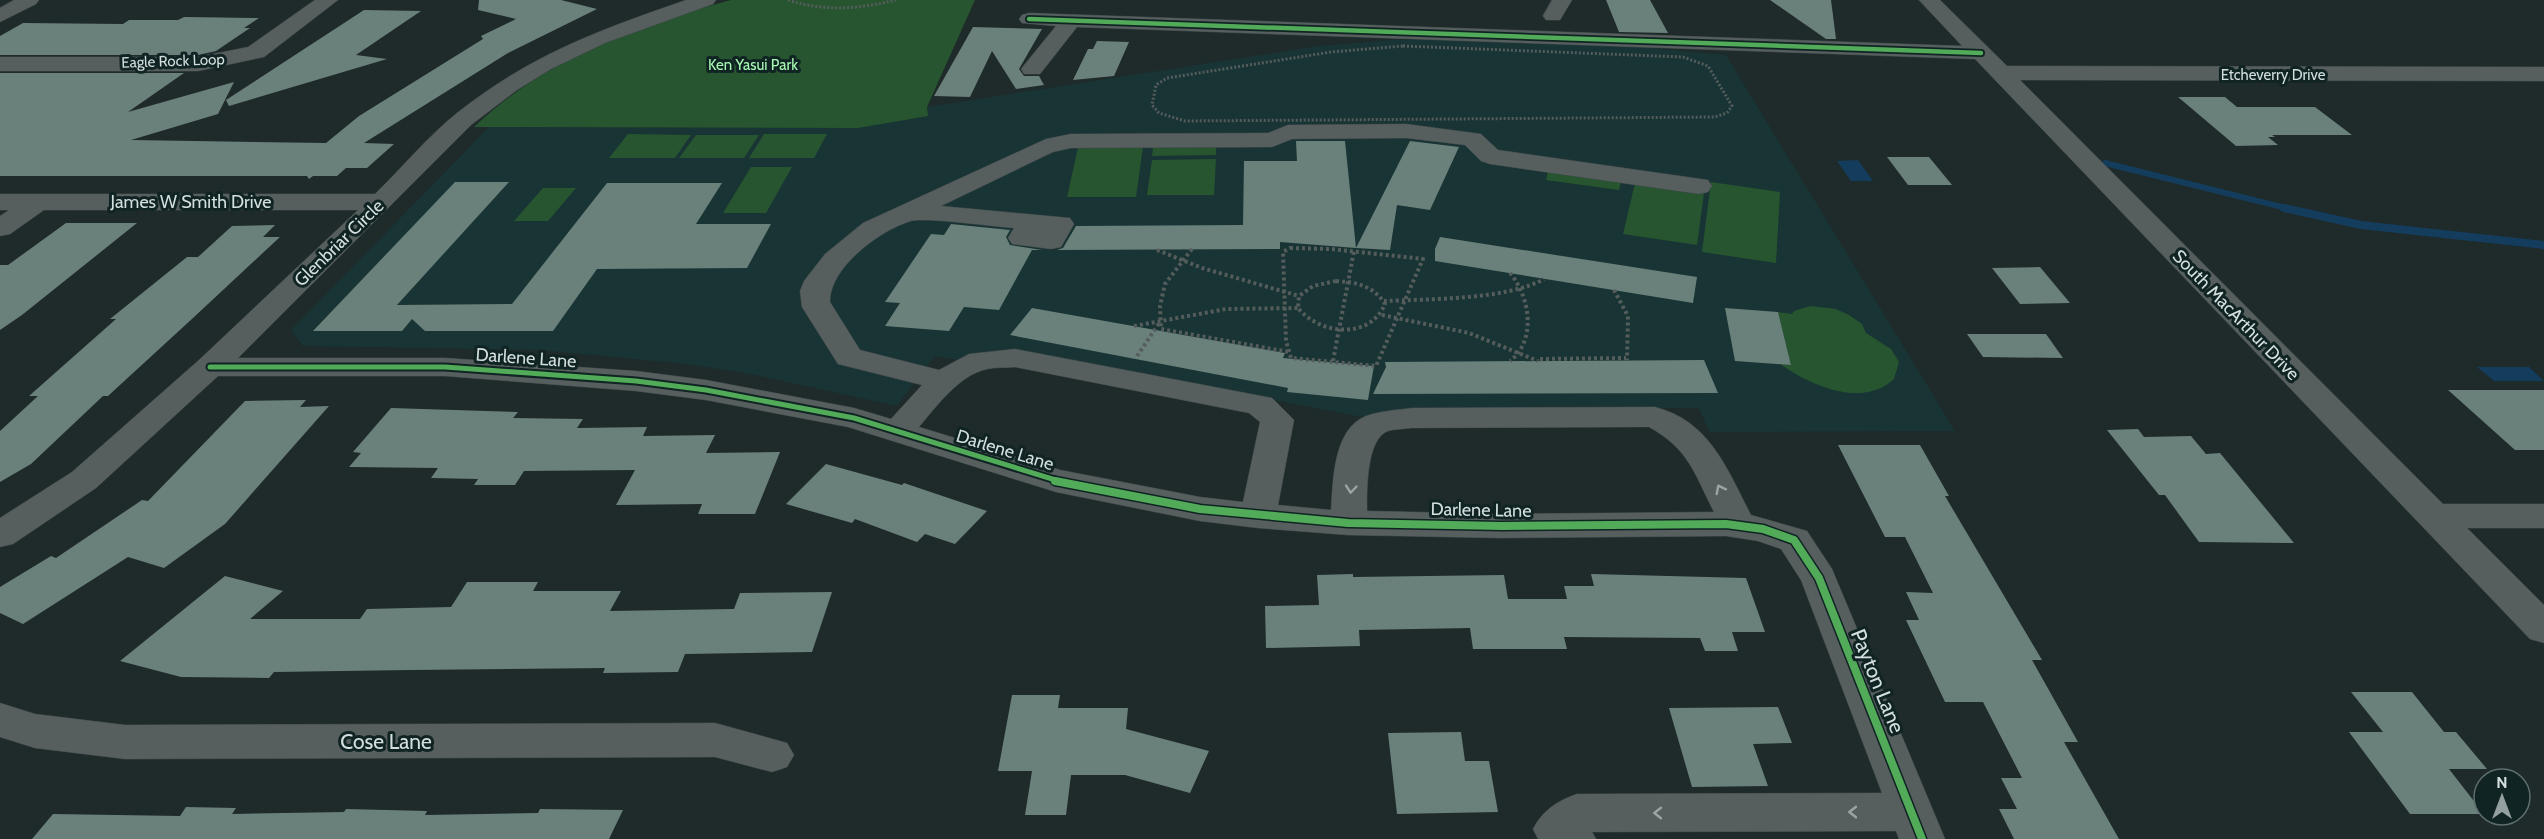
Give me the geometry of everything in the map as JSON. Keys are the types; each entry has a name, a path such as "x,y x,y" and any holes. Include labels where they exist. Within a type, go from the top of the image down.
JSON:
{"street":[{"path":"0,16 29,0"},
{"name":"Eagle Rock Loop","path":"0,64 198,63 226,60 256,52 328,0"},
{"name":"Glenbriar Circle","path":"0,535 84,480 210,367 382,202 463,120 509,84 543,64 652,9 706,0"},
{"name":"South MacArthur Drive","path":"1929,0 2544,629"},
{"name":"Etcheverry Drive","path":"1029,19 1991,63 2544,74"},
{"path":"1032,69 1071,21"},
{"path":"945,381 849,357 815,302 817,284 829,266 850,244 873,229 1046,146 1071,141 1272,140 1288,132 1406,131 1472,139 1491,156 1699,186"},
{"name":"James W Smith Drive","path":"0,202 382,202"},
{"path":"0,228 38,202"},
{"path":"909,212 1032,221"},
{"path":"897,432 945,381 969,364 1015,358 1260,405 1276,420 1258,516"},
{"name":"Darlene Lane","path":"210,367 446,367 636,381 705,390 854,418 1056,481 1200,509 1258,516 1348,523 1739,526 1763,529 1794,540"},
{"path":"1348,523 1355,454 1364,433 1374,424 1412,418 1655,417 1683,432 1701,453 1739,526"},
{"path":"2432,516 2544,516"},
{"name":"Payton Lane","path":"1794,540 1820,579 1917,825"},
{"name":"Cose Lane","path":"0,720 35,731 125,742 715,740 772,754"},
{"path":"1573,839 1556,829 1577,813 1917,825"}],"path":[{"path":"788,0 806,5 837,7 896,0"},
{"path":"1403,46 1658,55 1683,57 1708,66 1732,103 1732,108 1727,114 1715,117 1185,121 1168,118 1152,105 1156,86 1175,76 1331,52 1403,46"},
{"path":"1290,248 1354,251 1423,260 1376,366 1291,358 1286,341 1284,292 1283,252 1290,248"},
{"path":"1192,249 1164,287 1161,329 1289,352"},
{"path":"1157,250 1183,261 1299,296"},
{"path":"1333,361 1354,251"},
{"path":"1509,273 1520,287 1528,317 1519,353 1510,361"},
{"path":"1384,301 1520,287 1541,282 1544,279"},
{"path":"1348,281 1373,289 1384,301 1381,315 1368,325 1339,329 1314,323 1305,318 1298,308 1299,296 1305,290 1324,282 1348,281"},
{"path":"1381,315 1398,316 1475,335 1532,359 1626,359 1630,324 1621,297 1614,290"},
{"path":"1134,326 1226,309 1298,308"},
{"path":"1134,361 1160,321"}],"shaded area":[{"path":"1392,40 1639,47 1726,55 1955,431 1709,432 1699,408 1405,409 1368,418 1023,353 963,361 935,356 897,406 755,375 687,364 539,350 303,346 291,330 489,127 858,128 928,115 927,107 1318,46"}],"green space":[{"name":"Ken Yasui Park","path":"731,0 975,0 927,107 928,116 858,128 474,127 530,82 594,47 627,33"},
{"path":"628,134 691,135 675,158 609,158"},
{"path":"764,134 827,134 814,158 749,158"},
{"path":"696,135 759,135 744,158 679,158"},
{"path":"1143,147 1136,197 1067,197 1078,148"},
{"path":"1153,147 1216,147 1216,155 1152,156"},
{"path":"1216,159 1214,195 1147,195 1152,160"},
{"path":"751,167 792,167 766,213 723,213"},
{"path":"1548,171 1621,181 1619,190 1546,180"},
{"path":"1711,182 1780,192 1776,263 1702,252"},
{"path":"1635,183 1704,193 1697,245 1623,234"},
{"path":"543,188 576,188 548,221 514,221"},
{"path":"1810,306 1836,309 1849,315 1862,324 1866,333 1891,349 1899,362 1894,379 1881,388 1867,392 1836,391 1806,379 1780,364 1791,365 1778,312 1792,314 1794,311"}],"water":[{"path":"1858,160 1873,181 1851,181 1837,161"},
{"path":"2477,367 2529,367 2544,381 2494,381"}],"building":[{"path":"479,0 561,0 597,9 508,53 364,143 394,144 367,168 346,168 337,176 313,176 309,179 307,176 0,176 0,73 184,73 128,112 234,82 218,114 131,140 326,143 359,116 483,39 481,36 516,19 478,10"},
{"path":"1606,0 1650,0 1668,33 1619,32"},
{"path":"1770,0 1831,0 1836,39 1826,39"},
{"path":"364,10 421,11 356,55 387,59 229,106 226,100"},
{"path":"184,17 259,18 244,28 250,28 216,51 198,55 0,55 0,36 23,23 123,24 129,20 178,20"},
{"path":"973,27 1042,29 1019,69 1024,76 1039,76 1044,85 1016,89 992,51 970,97 934,96"},
{"path":"1097,41 1129,42 1114,76 1073,80 1088,49 1093,49"},
{"path":"2178,97 2225,97 2237,107 2315,107 2352,135 2272,135 2275,137 2268,137 2278,145 2236,146"},
{"path":"1296,141 1345,141 1356,248 1280,242 1280,249 1057,250 1063,248 1076,226 1243,225 1244,161 1297,161"},
{"path":"1410,141 1459,147 1430,210 1397,205 1390,250 1356,248"},
{"path":"1887,157 1929,157 1952,185 1908,185"},
{"path":"455,182 509,182 397,305 512,304 607,183 722,183 696,224 771,224 747,268 597,269 553,331 425,331 412,319 402,331 313,331"},
{"path":"66,223 137,223 0,330 0,265 8,265"},
{"path":"951,224 1010,230 1006,237 1010,245 1042,250 1032,250 999,310 964,307 949,331 885,326 900,303 885,302 931,234 944,235"},
{"path":"275,225 263,237 280,237 31,464 0,482 0,431 38,396 29,396 116,319 110,319 187,257 198,257 232,226"},
{"path":"1440,237 1697,277 1693,303 1435,261 1435,249"},
{"path":"2040,267 2070,303 2020,304 1992,268"},
{"path":"1032,308 1285,353 1283,358 1374,366 1368,400 1287,392 1288,388 1010,335"},
{"path":"1725,308 1778,312 1791,365 1735,361"},
{"path":"1967,334 2046,334 2063,358 1983,357"},
{"path":"1704,360 1718,393 1373,394 1386,367 1385,362"},
{"path":"2448,390 2544,390 2544,450 2515,450"},
{"path":"306,400 300,407 329,406 225,524 164,568 128,557 23,624 0,613 0,587 51,556 56,558 142,500 148,501 245,401"},
{"path":"391,408 518,412 513,418 583,419 577,428 647,427 643,436 715,435 706,453 780,452 755,514 698,514 702,504 616,505 635,470 524,471 515,485 474,485 478,479 431,478 438,468 349,467 361,453 353,452"},
{"path":"2138,429 2144,437 2191,436 2206,454 2220,453 2294,543 2199,542 2165,495 2159,495 2107,430"},
{"path":"1838,445 1920,445 1949,496 1945,496 2042,660 2032,660 2078,742 2064,742 2119,839 2014,839 1999,809 2017,809 2001,778 2022,778 1983,702 1945,702 1906,620 1919,620 1906,592 1933,593 1905,537 1885,537"},
{"path":"826,464 902,485 904,483 987,511 955,544 925,534 917,542 855,519 852,523 786,504"},
{"path":"1353,574 1353,577 1504,575 1508,599 1567,599 1564,586 1594,586 1591,574 1746,578 1765,632 1732,632 1738,651 1705,651 1700,638 1564,637 1567,649 1473,649 1470,628 1359,630 1360,646 1266,648 1265,606 1319,605 1317,575"},
{"path":"225,576 283,591 250,619 360,619 367,609 451,607 467,582 538,582 533,591 621,591 610,611 734,609 740,593 832,592 812,652 685,654 678,672 603,673 605,668 274,672 269,678 181,677 120,661"},
{"path":"2351,692 2412,692 2444,732 2456,732 2485,767 2449,769 2472,799 2472,814 2410,814 2349,732 2383,732"},
{"path":"1012,695 1060,695 1058,708 1128,708 1126,729 1209,751 1190,793 1125,775 1071,775 1066,815 1025,815 1032,771 998,771"},
{"path":"1778,707 1792,743 1753,744 1768,786 1692,787 1669,708"},
{"path":"1461,732 1465,761 1489,761 1498,812 1397,814 1388,733"},
{"path":"186,807 236,808 232,814 344,812 346,809 427,811 425,815 538,813 540,809 623,810 609,839 32,839 53,814 180,816"}],"waterway":[{"path":"2105,163 2290,209"},
{"path":"2284,208 2361,225 2544,245"}],"cycle path":[{"path":"1029,19 1981,53"},
{"path":"210,367 445,367 636,381 706,390 854,418 1056,481 1200,509 1258,516 1348,523 1502,526 1726,524 1763,529 1794,540 1819,578 1922,839"}]}
